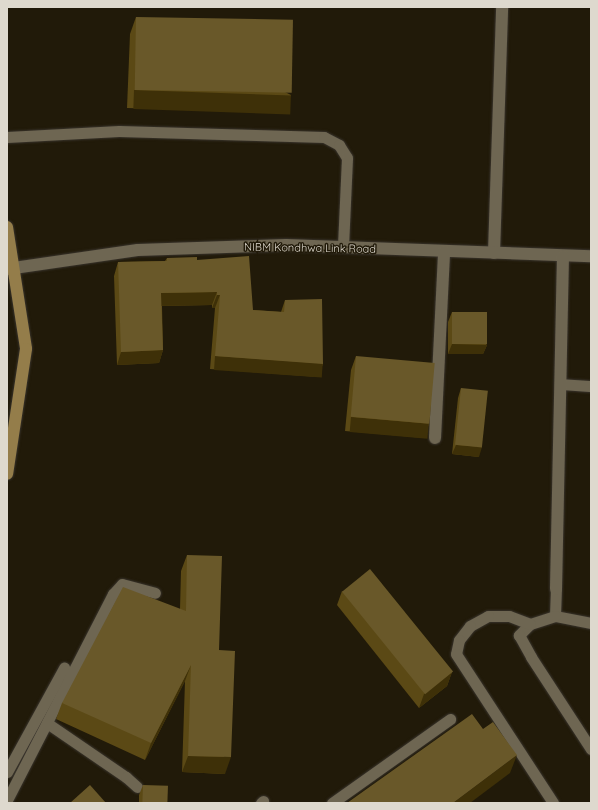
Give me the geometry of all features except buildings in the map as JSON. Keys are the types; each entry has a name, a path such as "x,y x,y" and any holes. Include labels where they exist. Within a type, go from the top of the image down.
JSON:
{"main road":[{"path":"7,227 10,269 26,349 7,474"}],"street":[{"path":"494,254 502,7"},
{"name":"NIBM Kondhwa Link Road","path":"10,269 138,250 286,245 494,254 591,256"},
{"path":"435,438 444,251"},
{"path":"556,589 563,256"}],"lane":[{"path":"7,137 119,131 324,137 339,145 347,158 343,247"},
{"path":"560,384 591,386"},
{"path":"7,800 113,594 122,584 155,593"},
{"path":"555,616 556,589"},
{"path":"530,624 509,616 488,616 470,626 459,640 456,654 553,803"},
{"path":"591,623 555,616 530,624 519,635 530,657 591,749"},
{"path":"7,772 64,668"},
{"path":"332,803 450,719"},
{"path":"47,723 126,777 138,787"}]}
